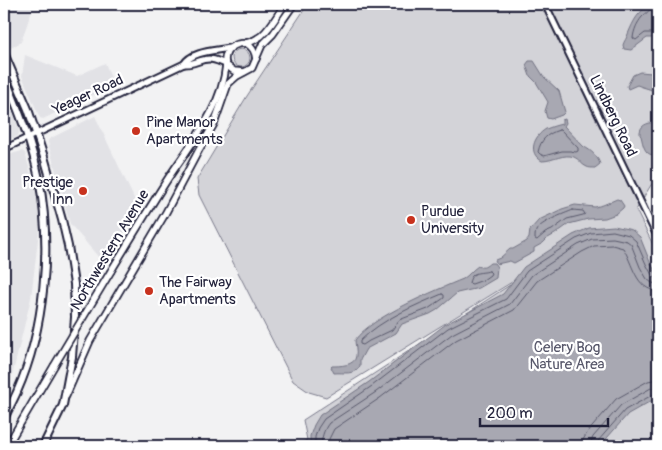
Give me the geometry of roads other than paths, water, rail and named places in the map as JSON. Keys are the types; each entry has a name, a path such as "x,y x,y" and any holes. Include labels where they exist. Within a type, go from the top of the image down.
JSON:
{"highway":[{"path":"4,53 37,134 62,220 74,284 74,343 63,405 43,446"},
{"path":"4,75 28,138 39,178 46,235 44,280 37,330 18,391 4,419"}],"main road":[{"path":"285,4 262,36 229,48 226,54 226,65 234,70 244,72 252,68 262,46 294,4"},
{"path":"246,43 254,50 256,59"},
{"name":"Northwestern Avenue","path":"7,446 168,178 210,116 219,94 226,65"},
{"name":"Northwestern Avenue","path":"63,405 90,341 165,214 214,124 228,84 233,78 244,72"}],"street":[{"name":"Lindberg Road","path":"545,4 658,238"},
{"name":"Yeager Road","path":"4,149 184,64 187,60 197,55 229,48"},
{"name":"Yeager Road","path":"184,64 190,65 202,60 212,59 226,65"}],"water":[{"path":"652,4 658,4 658,38 647,38 631,50 624,49 623,44 635,20 643,10"},
{"path":"529,61 534,61 544,77 559,91 565,112 562,115 551,119 547,118 545,111 548,102 536,82 530,76 526,65"},
{"path":"640,72 652,73 658,77 658,93 637,85 628,89 627,86 633,75"},
{"path":"565,119 566,123 564,126 598,159 600,164 595,168 589,168 576,158 570,156 542,161 537,158 534,145 538,136 546,129 562,124 562,120"},
{"path":"658,123 658,148 653,155 646,151 640,132 644,125"},
{"path":"617,199 624,206 616,214 605,218 588,219 569,224 534,248 534,252 514,263 510,261 497,264 495,260 510,249 527,241 530,230 539,220 575,205 595,207"},
{"name":"Celery Bog Nature Area","path":"614,226 632,230 640,237 658,276 658,397 628,414 600,446 310,446 310,436 320,415 369,382 446,324 503,294 524,267 573,235 589,228"},
{"path":"494,263 497,267 496,278 479,288 457,293 430,314 402,324 396,333 366,349 360,360 360,366 355,371 334,373 332,366 346,365 353,362 356,356 355,340 375,322 405,305 463,279 478,266 483,267"}],"place":[{"name":"Pine Manor Apartments","path":"136,131"},
{"name":"Prestige Inn","path":"83,191"},
{"name":"Purdue University","path":"411,220"},
{"name":"The Fairway Apartments","path":"149,291"}]}
